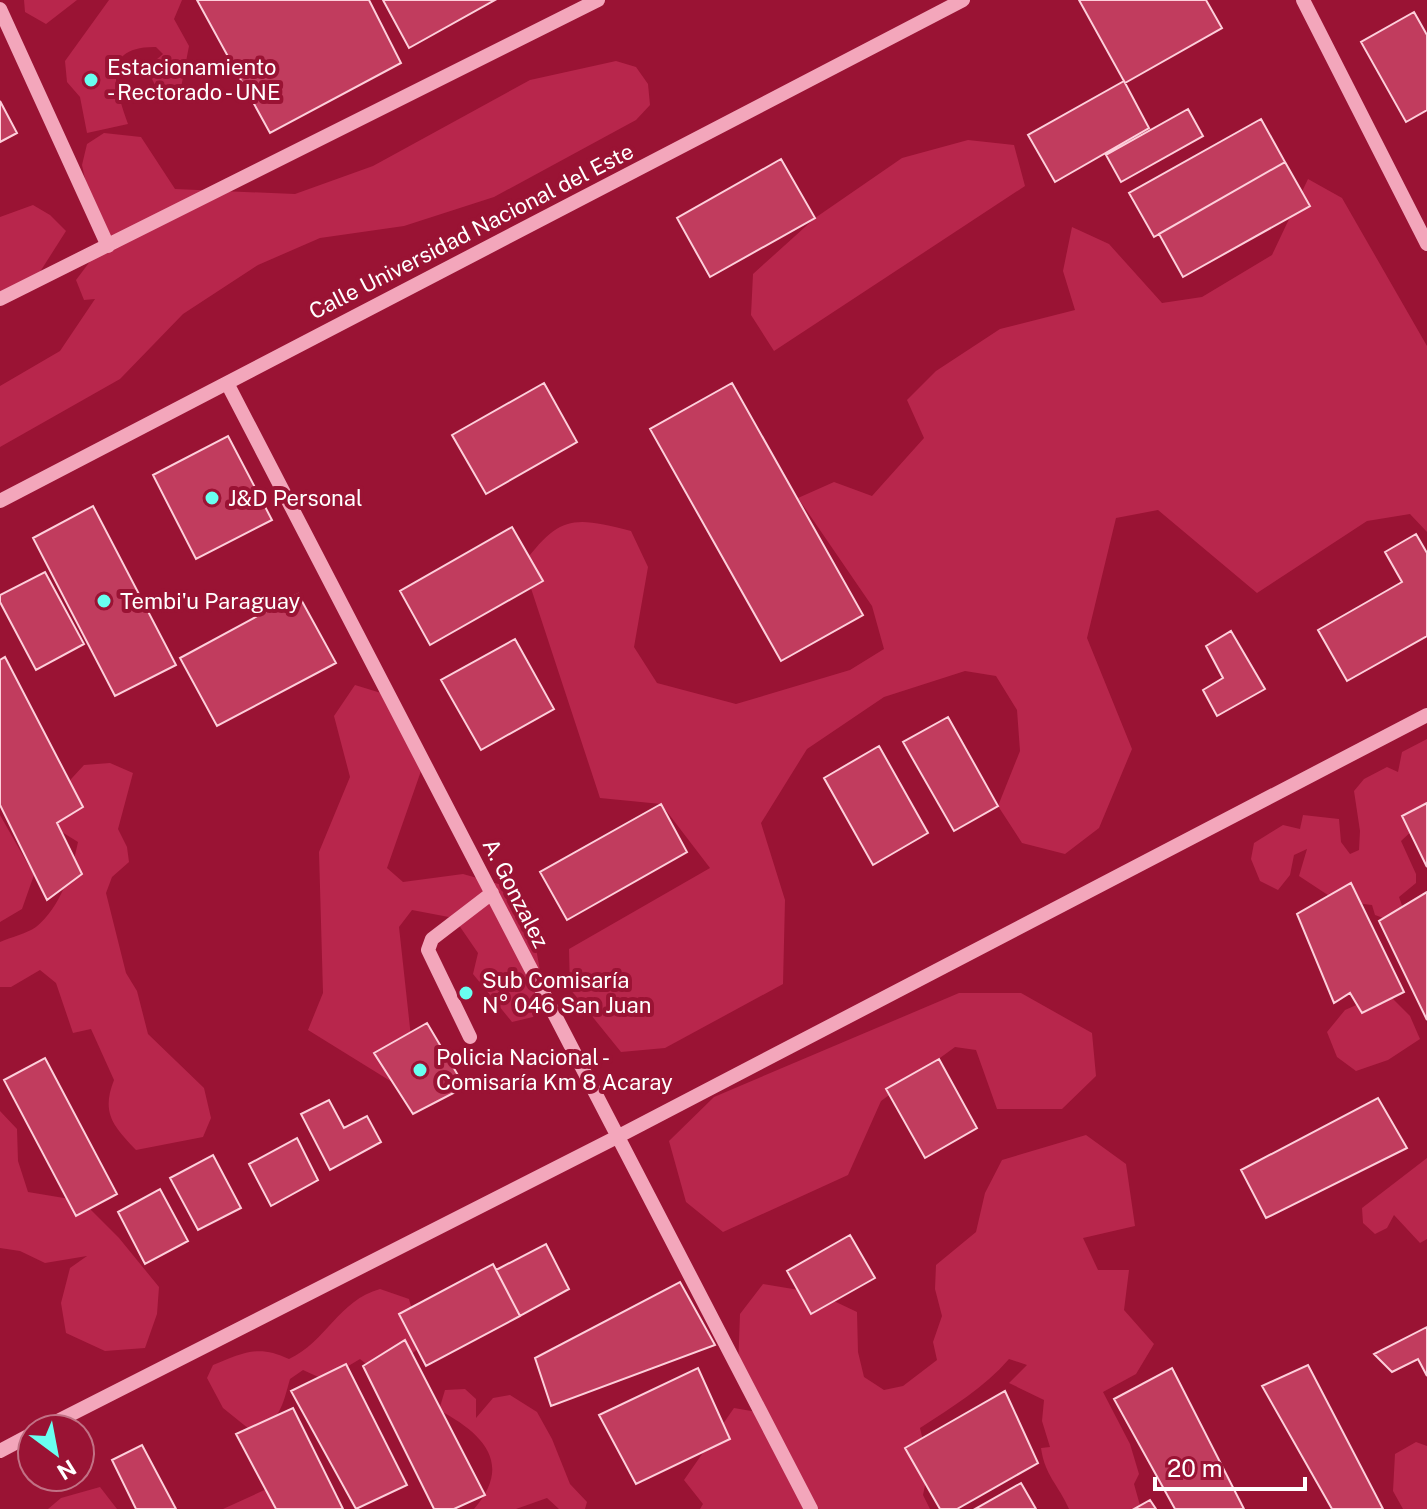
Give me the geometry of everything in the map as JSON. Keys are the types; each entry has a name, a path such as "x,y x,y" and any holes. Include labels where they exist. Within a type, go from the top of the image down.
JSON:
{"street":[{"path":"0,299 598,0"},
{"name":"Calle Universidad Nacional del Este","path":"0,501 963,0"},
{"path":"1303,0 1427,244"},
{"path":"0,9 108,246"},
{"name":"A. Gonzalez","path":"227,383 811,1509"},
{"path":"74,1413 617,1137 1427,715"},
{"path":"470,1037 428,950 432,939 492,893"}],"shaded area":[{"path":"24,0 77,0 46,24 25,12"},
{"path":"109,0 182,0 174,19 189,46 180,93 163,101 150,75 150,65 163,54 156,47 126,53 119,61 116,83 128,124 87,133 80,97 67,82 65,61"},
{"path":"616,61 636,67 648,84 650,105 636,120 494,197 404,226 320,238 258,265 183,314 120,379 0,447 0,386 60,351 95,299 84,300 76,280 100,248 82,165 87,144 104,133 141,137 175,189 295,194 373,166 530,80"},
{"path":"968,140 1014,145 1025,186 774,351 751,315 753,274 815,218 902,158"},
{"path":"1308,179 1342,198 1427,346 1427,532 1410,514 1367,521 1257,593 1158,510 1116,518 1087,638 1132,749 1099,828 1065,854 1022,843 998,806 1020,751 1017,710 996,676 965,671 884,697 807,749 761,823 785,900 783,984 665,1048 621,1052 570,989 569,949 710,868 661,804 600,798 523,564 547,536 569,524 595,523 631,531 648,567 634,647 657,683 736,704 850,670 884,649 872,606 798,498 834,482 872,496 924,438 907,400 936,371 1000,329 1075,310 1063,271 1072,227 1109,244 1162,303 1202,297 1272,255"},
{"path":"33,205 50,215 66,231 38,275 0,295 0,217"},
{"path":"355,685 394,697 421,771 387,868 403,882 463,874 502,885 534,937 545,999 533,1017 512,1022 473,974 478,953 454,918 412,910 399,927 416,1083 392,1082 308,1030 323,993 319,852 350,777 334,716"},
{"path":"1427,739 1427,818 1414,810 1415,828 1401,841 1416,874 1416,883 1399,897 1404,911 1397,923 1375,915 1372,905 1337,901 1299,876 1307,849 1294,855 1290,875 1278,890 1260,881 1251,859 1254,843 1283,825 1300,829 1303,815 1339,819 1341,842 1350,854 1359,850 1360,831 1354,791 1364,779 1387,767 1398,772 1402,752"},
{"path":"110,763 133,773 118,829 127,847 129,862 112,877 106,893 126,973 137,991 148,1034 204,1088 211,1118 203,1137 136,1150 121,1134 109,1110 114,1080 91,1029 73,1033 56,983 40,970 11,987 0,987 0,942 36,927 44,919 64,888 72,865 78,842 49,824 61,790 84,765"},
{"path":"0,815 34,875 22,909 0,922"},
{"path":"1386,992 1410,1016 1420,1039 1388,1060 1356,1071 1337,1057 1327,1032 1345,1010"},
{"path":"959,993 1021,993 1092,1033 1096,1076 1062,1109 997,1109 976,1050 955,1047 881,1101 848,1175 723,1232 686,1202 669,1141 714,1097"},
{"path":"0,1111 17,1129 18,1161 28,1192 82,1201 119,1238 159,1287 157,1314 145,1348 105,1351 66,1333 61,1303 70,1268 87,1256 45,1263 20,1251 0,1248"},
{"path":"1086,1135 1126,1164 1135,1226 1083,1238 1098,1270 1129,1270 1124,1310 1154,1344 1136,1374 1103,1392 1130,1444 1139,1474 1134,1484 1141,1509 1069,1509 1043,1458 1041,1448 1050,1447 1042,1421 1044,1400 1009,1383 1027,1365 1009,1359 978,1388 920,1428 929,1466 923,1495 930,1509 700,1509 703,1504 684,1480 734,1408 757,1412 738,1369 740,1314 763,1284 817,1293 857,1312 858,1352 864,1377 884,1390 903,1386 937,1360 933,1342 942,1316 935,1289 936,1265 976,1232 985,1193 1002,1160"},
{"path":"1427,1158 1427,1239 1420,1243 1394,1215 1387,1228 1375,1234 1363,1223 1362,1208"},
{"path":"380,1289 409,1299 422,1345 399,1365 376,1372 360,1359 325,1380 303,1370 290,1379 275,1418 254,1433 223,1408 207,1378 213,1365 259,1351 289,1359 302,1352 354,1302"},
{"path":"465,1389 476,1399 476,1418 493,1398 510,1395 537,1412 570,1484 587,1502 585,1509 559,1509 547,1498 516,1509 474,1509 486,1492 491,1477 492,1464 488,1451 480,1439 439,1410 445,1390"},
{"path":"1416,1442 1427,1446 1427,1509 1403,1509 1393,1491 1395,1454"},
{"path":"100,1487 117,1509 48,1509 61,1498 79,1493 96,1493 96,1488"},
{"path":"271,1487 295,1509 223,1509"}],"building":[{"path":"197,0 369,0 401,63 270,133"},
{"path":"383,0 495,0 409,48"},
{"path":"1079,0 1206,0 1222,28 1125,83"},
{"path":"1414,12 1427,35 1427,110 1406,122 1361,42"},
{"path":"1124,81 1149,128 1055,182 1028,135"},
{"path":"0,101 17,133 0,142"},
{"path":"1188,109 1203,136 1121,182 1106,155"},
{"path":"1261,119 1285,162 1154,237 1129,193"},
{"path":"781,159 815,218 710,277 677,218"},
{"path":"1285,162 1310,206 1183,277 1159,234"},
{"path":"544,383 577,442 486,494 452,435"},
{"path":"732,383 863,615 781,661 650,429"},
{"name":"J&D Personal","path":"228,436 272,520 196,559 153,475"},
{"name":"Tembi'u Paraguay","path":"93,506 176,665 115,696 33,538"},
{"path":"512,527 543,581 430,645 400,591"},
{"path":"1416,534 1427,553 1427,636 1347,681 1318,630 1402,582 1385,552"},
{"path":"45,572 84,644 36,670 0,602 0,595"},
{"path":"298,594 336,663 217,726 180,658"},
{"path":"1231,631 1265,689 1217,716 1203,690 1223,678 1206,646"},
{"path":"515,639 554,709 481,750 441,680"},
{"path":"5,657 83,807 57,823 82,874 47,900 0,805 0,660"},
{"path":"948,717 998,806 954,831 903,742"},
{"path":"879,746 928,833 873,865 824,778"},
{"path":"1427,803 1427,867 1402,816"},
{"path":"661,804 687,852 567,920 540,872"},
{"path":"1351,883 1404,992 1362,1013 1350,993 1334,1003 1297,914"},
{"path":"1427,892 1427,1020 1379,921"},
{"name":"Policia Nacional - Comisaría Km 8 Acaray","path":"427,1023 465,1087 413,1114 374,1053"},
{"path":"45,1058 117,1194 76,1216 4,1080"},
{"path":"939,1059 977,1128 925,1158 886,1089"},
{"path":"1378,1098 1407,1148 1266,1218 1241,1170"},
{"path":"329,1100 344,1128 367,1116 381,1142 330,1170 301,1114"},
{"path":"297,1138 318,1180 271,1206 249,1164"},
{"path":"213,1155 241,1208 198,1230 170,1178"},
{"path":"160,1189 188,1241 145,1264 118,1212"},
{"path":"850,1235 875,1278 811,1314 787,1271"},
{"path":"546,1244 569,1289 520,1316 496,1270"},
{"path":"493,1264 520,1316 426,1366 399,1314"},
{"path":"680,1282 715,1345 551,1406 535,1358"},
{"path":"1427,1327 1427,1376 1418,1359 1392,1372 1374,1354"},
{"path":"405,1340 485,1495 454,1509 434,1509 363,1366"},
{"path":"346,1364 407,1485 356,1509 291,1391"},
{"path":"1308,1365 1383,1509 1332,1509 1262,1386"},
{"path":"698,1368 730,1439 636,1484 599,1415"},
{"path":"1172,1368 1244,1509 1175,1509 1114,1399"},
{"path":"1005,1391 1038,1463 957,1509 940,1509 905,1448"},
{"path":"293,1408 343,1509 276,1509 236,1434"},
{"path":"142,1445 176,1509 136,1509 112,1460"},
{"path":"1021,1483 1036,1509 975,1509"},
{"path":"1150,1500 1156,1509 1134,1509"}],"place":[{"name":"Estacionamiento - Rectorado - UNE","path":"91,80"},
{"name":"J&D Personal","path":"212,498"},
{"name":"Tembi'u Paraguay","path":"104,601"},
{"name":"Sub Comisaría N° 046 San Juan","path":"466,993"},
{"name":"Policia Nacional - Comisaría Km 8 Acaray","path":"420,1070"}]}
